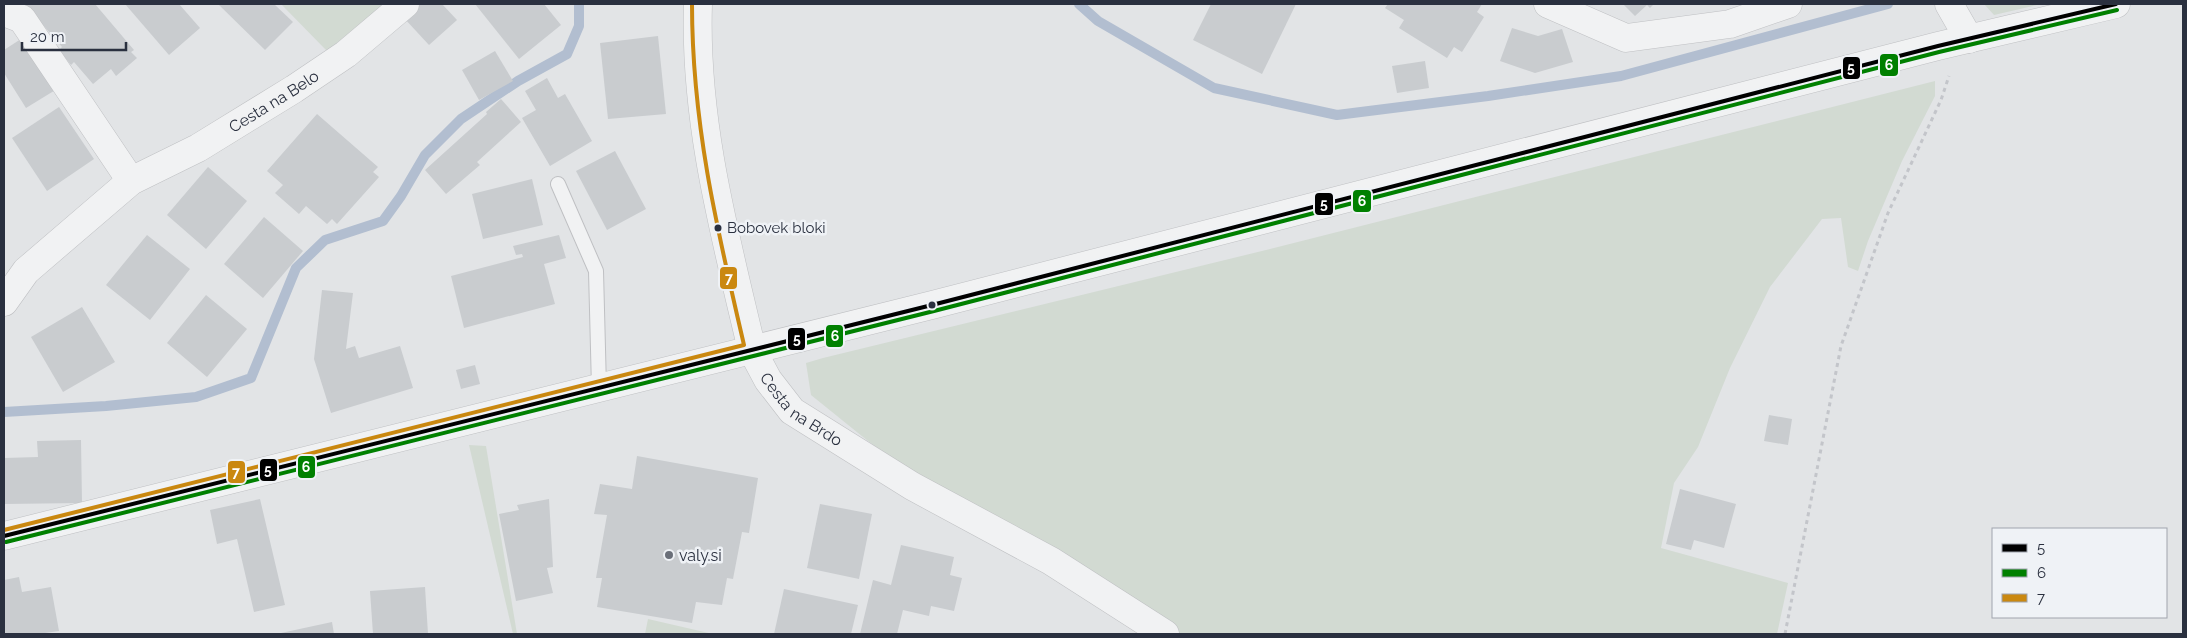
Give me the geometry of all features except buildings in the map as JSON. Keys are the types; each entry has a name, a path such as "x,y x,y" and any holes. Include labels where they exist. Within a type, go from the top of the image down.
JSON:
{"street":[{"name":"Cesta na Belo","path":"4,302 26,271 131,181 198,148 294,89 346,54 405,4"},
{"path":"698,4 700,90 708,155 752,350"},
{"path":"1548,4 1626,38 1730,24 1788,4"},
{"path":"1949,4 1965,40"},
{"path":"4,536 932,305 1965,40 2116,4"},
{"path":"4,12 22,19 131,181"},
{"name":"Cesta na Brdo","path":"752,350 768,380 792,411 912,486 1050,561 1165,634"}],"lane":[{"path":"558,184 596,271 599,388"}],"path":[{"path":"1785,634 1841,346 1888,214 1965,40"}],"shaded area":[{"path":"281,4 385,4 327,51"},
{"path":"1984,4 2041,4 1994,15"},
{"path":"1935,81 1935,96 1902,161 1868,241 1858,271 1848,267 1841,218 1822,219 1770,287 1730,368 1698,447 1674,483 1661,548 1788,583 1777,634 1176,634 918,478 811,395 806,363 823,358 1266,250"},
{"path":"469,445 486,446 517,634 513,634"},
{"path":"648,619 713,634 645,634"}],"waterway":[{"path":"4,412 106,406 196,397 251,378 296,268 325,240 383,221 401,196 425,155 461,119 518,81 567,54 579,26 579,4"},
{"path":"1079,4 1098,21 1214,88 1337,115 1488,96 1621,76 1888,4"}],"transit line":[{"name":"7","path":"4,530 744,345 724,260 701,134 696,92 692,4"},
{"name":"5","path":"4,536 932,305 1938,46 2116,4"},
{"name":"6","path":"6,542 934,311 1939,52 2117,10"}],"place":[{"name":"Bobovek bloki","path":"718,228"},
{"name":"valy.si","path":"669,555"}]}
